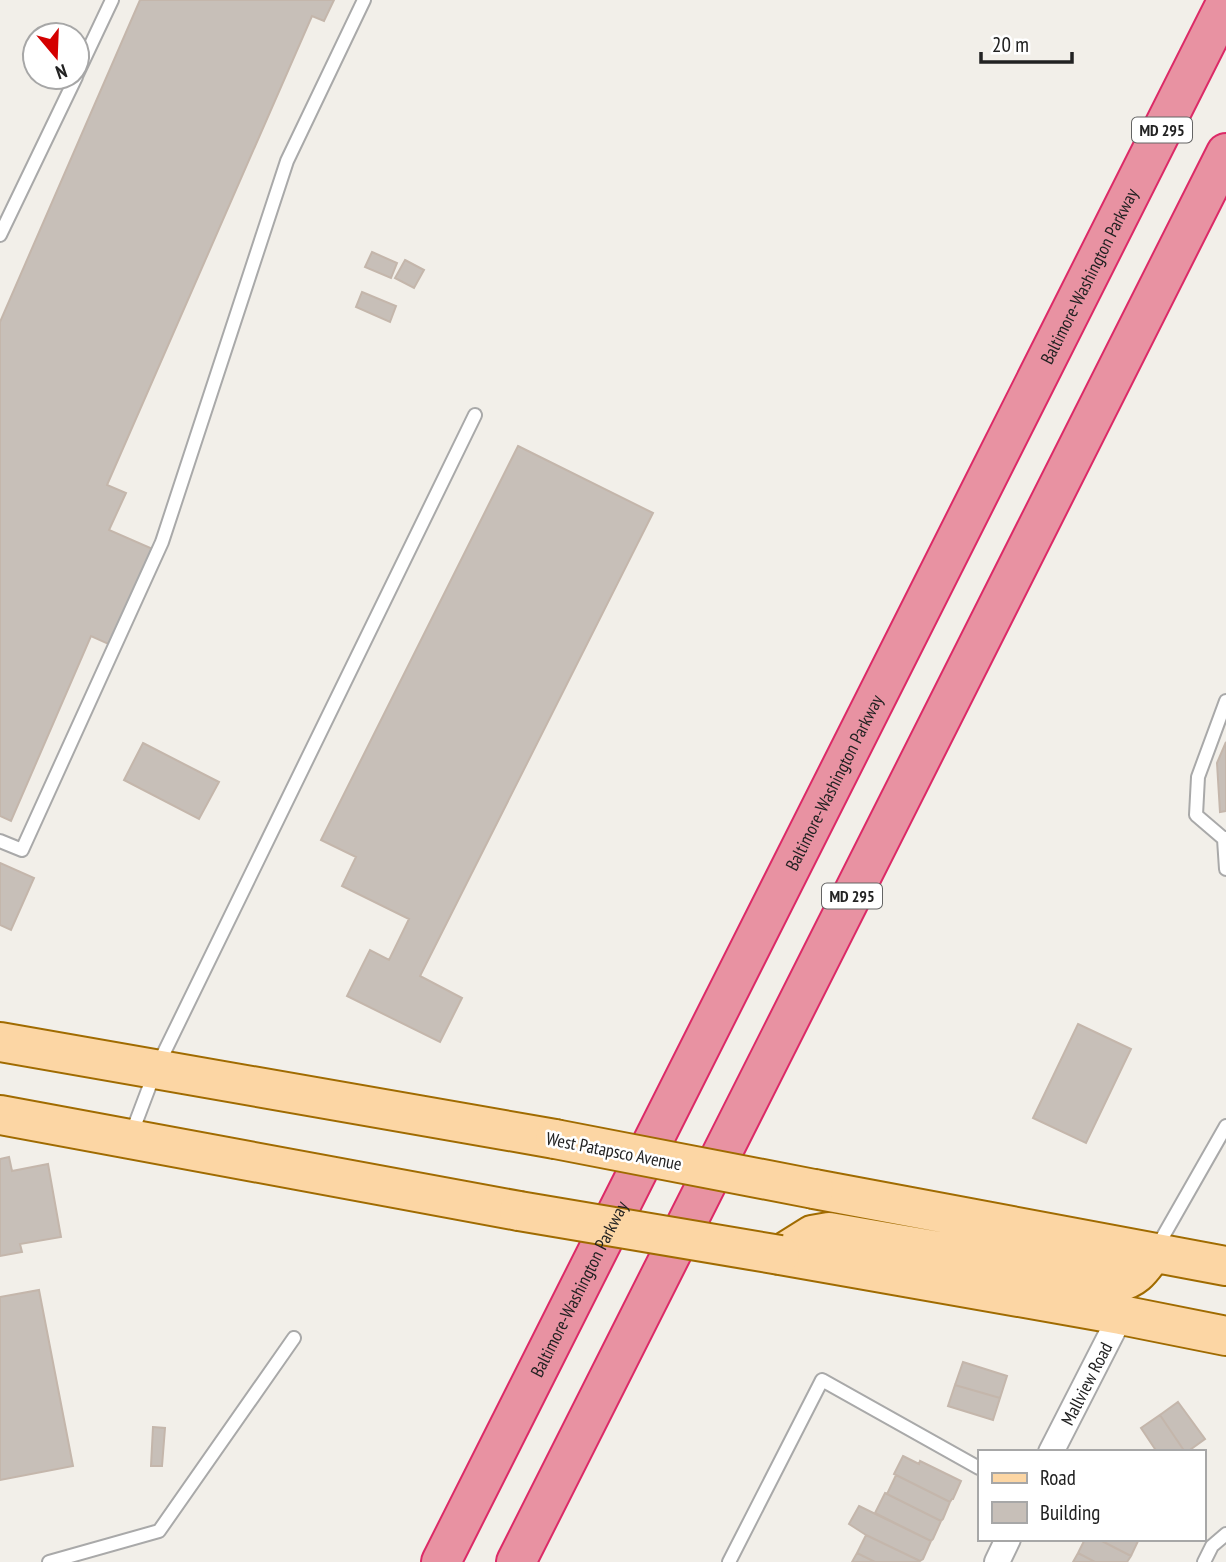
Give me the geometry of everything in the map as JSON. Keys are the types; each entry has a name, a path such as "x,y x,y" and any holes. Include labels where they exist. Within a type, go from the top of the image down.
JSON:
{"highway":[{"name":"Baltimore-Washington Parkway","path":"441,1562 1226,3"},
{"name":"MD 295","path":"516,1562 1226,153"}],"main road":[{"name":"West Patapsco Avenue","path":"0,1042 555,1139 1226,1266"},
{"path":"0,1115 519,1211 1121,1315 1226,1336"},
{"path":"780,1255 812,1235 829,1232 1118,1282 1129,1279 1138,1272 1153,1253"}],"street":[{"name":"Mallview Road","path":"1052,1450 1121,1315"},
{"path":"997,1562 1007,1541"}],"lane":[{"path":"91,45 113,0"},
{"path":"0,841 22,850 162,542 287,161 364,0"},
{"path":"0,235 69,91"},
{"path":"130,1139 156,1069 475,415"},
{"path":"1226,702 1198,777 1196,815 1225,839 1226,869"},
{"path":"1153,1253 1226,1126"},
{"path":"49,1562 159,1531 294,1338"},
{"path":"729,1562 822,1380 978,1467"},
{"path":"1204,1562 1212,1545 1226,1534"}],"building":[{"path":"140,0 334,0 324,21 312,16 107,485 126,493 109,530 155,550 113,646 91,636 11,821 0,816 0,322"},
{"path":"372,252 397,263 391,278 365,267"},
{"path":"405,260 424,270 414,288 395,278"},
{"path":"362,292 396,306 390,322 356,307"},
{"path":"518,446 653,513 420,976 462,998 440,1042 347,996 370,950 389,960 409,919 342,886 356,857 321,840"},
{"path":"1226,742 1226,811 1220,812 1217,763"},
{"path":"143,743 219,782 199,819 124,780"},
{"path":"0,863 34,878 11,930 0,925"},
{"path":"1078,1024 1131,1049 1086,1143 1033,1118"},
{"path":"9,1157 12,1171 48,1164 61,1237 20,1244 22,1252 0,1256 0,1159"},
{"path":"39,1290 73,1466 0,1480 0,1297"},
{"path":"963,1362 1007,1376 1000,1398 955,1385"},
{"path":"955,1385 1000,1398 993,1420 948,1406"},
{"path":"1178,1402 1205,1439 1190,1450 1184,1450 1160,1415"},
{"path":"1160,1415 1184,1450 1156,1450 1141,1428"},
{"path":"153,1427 165,1428 162,1466 151,1466"},
{"path":"903,1456 919,1464 920,1461 961,1481 953,1499 950,1502 894,1474"},
{"path":"896,1475 950,1502 943,1519 941,1521 887,1494"},
{"path":"885,1493 941,1521 931,1541 875,1513"},
{"path":"859,1506 931,1541 923,1559 920,1561 849,1524"},
{"path":"866,1535 920,1562 875,1562 857,1553"},
{"path":"1084,1541 1102,1541 1131,1556 1127,1562 1095,1562 1078,1553"},
{"path":"1102,1541 1138,1541 1131,1556"},
{"path":"857,1553 875,1562 852,1562"},
{"path":"1078,1553 1095,1562 1073,1562"}]}
